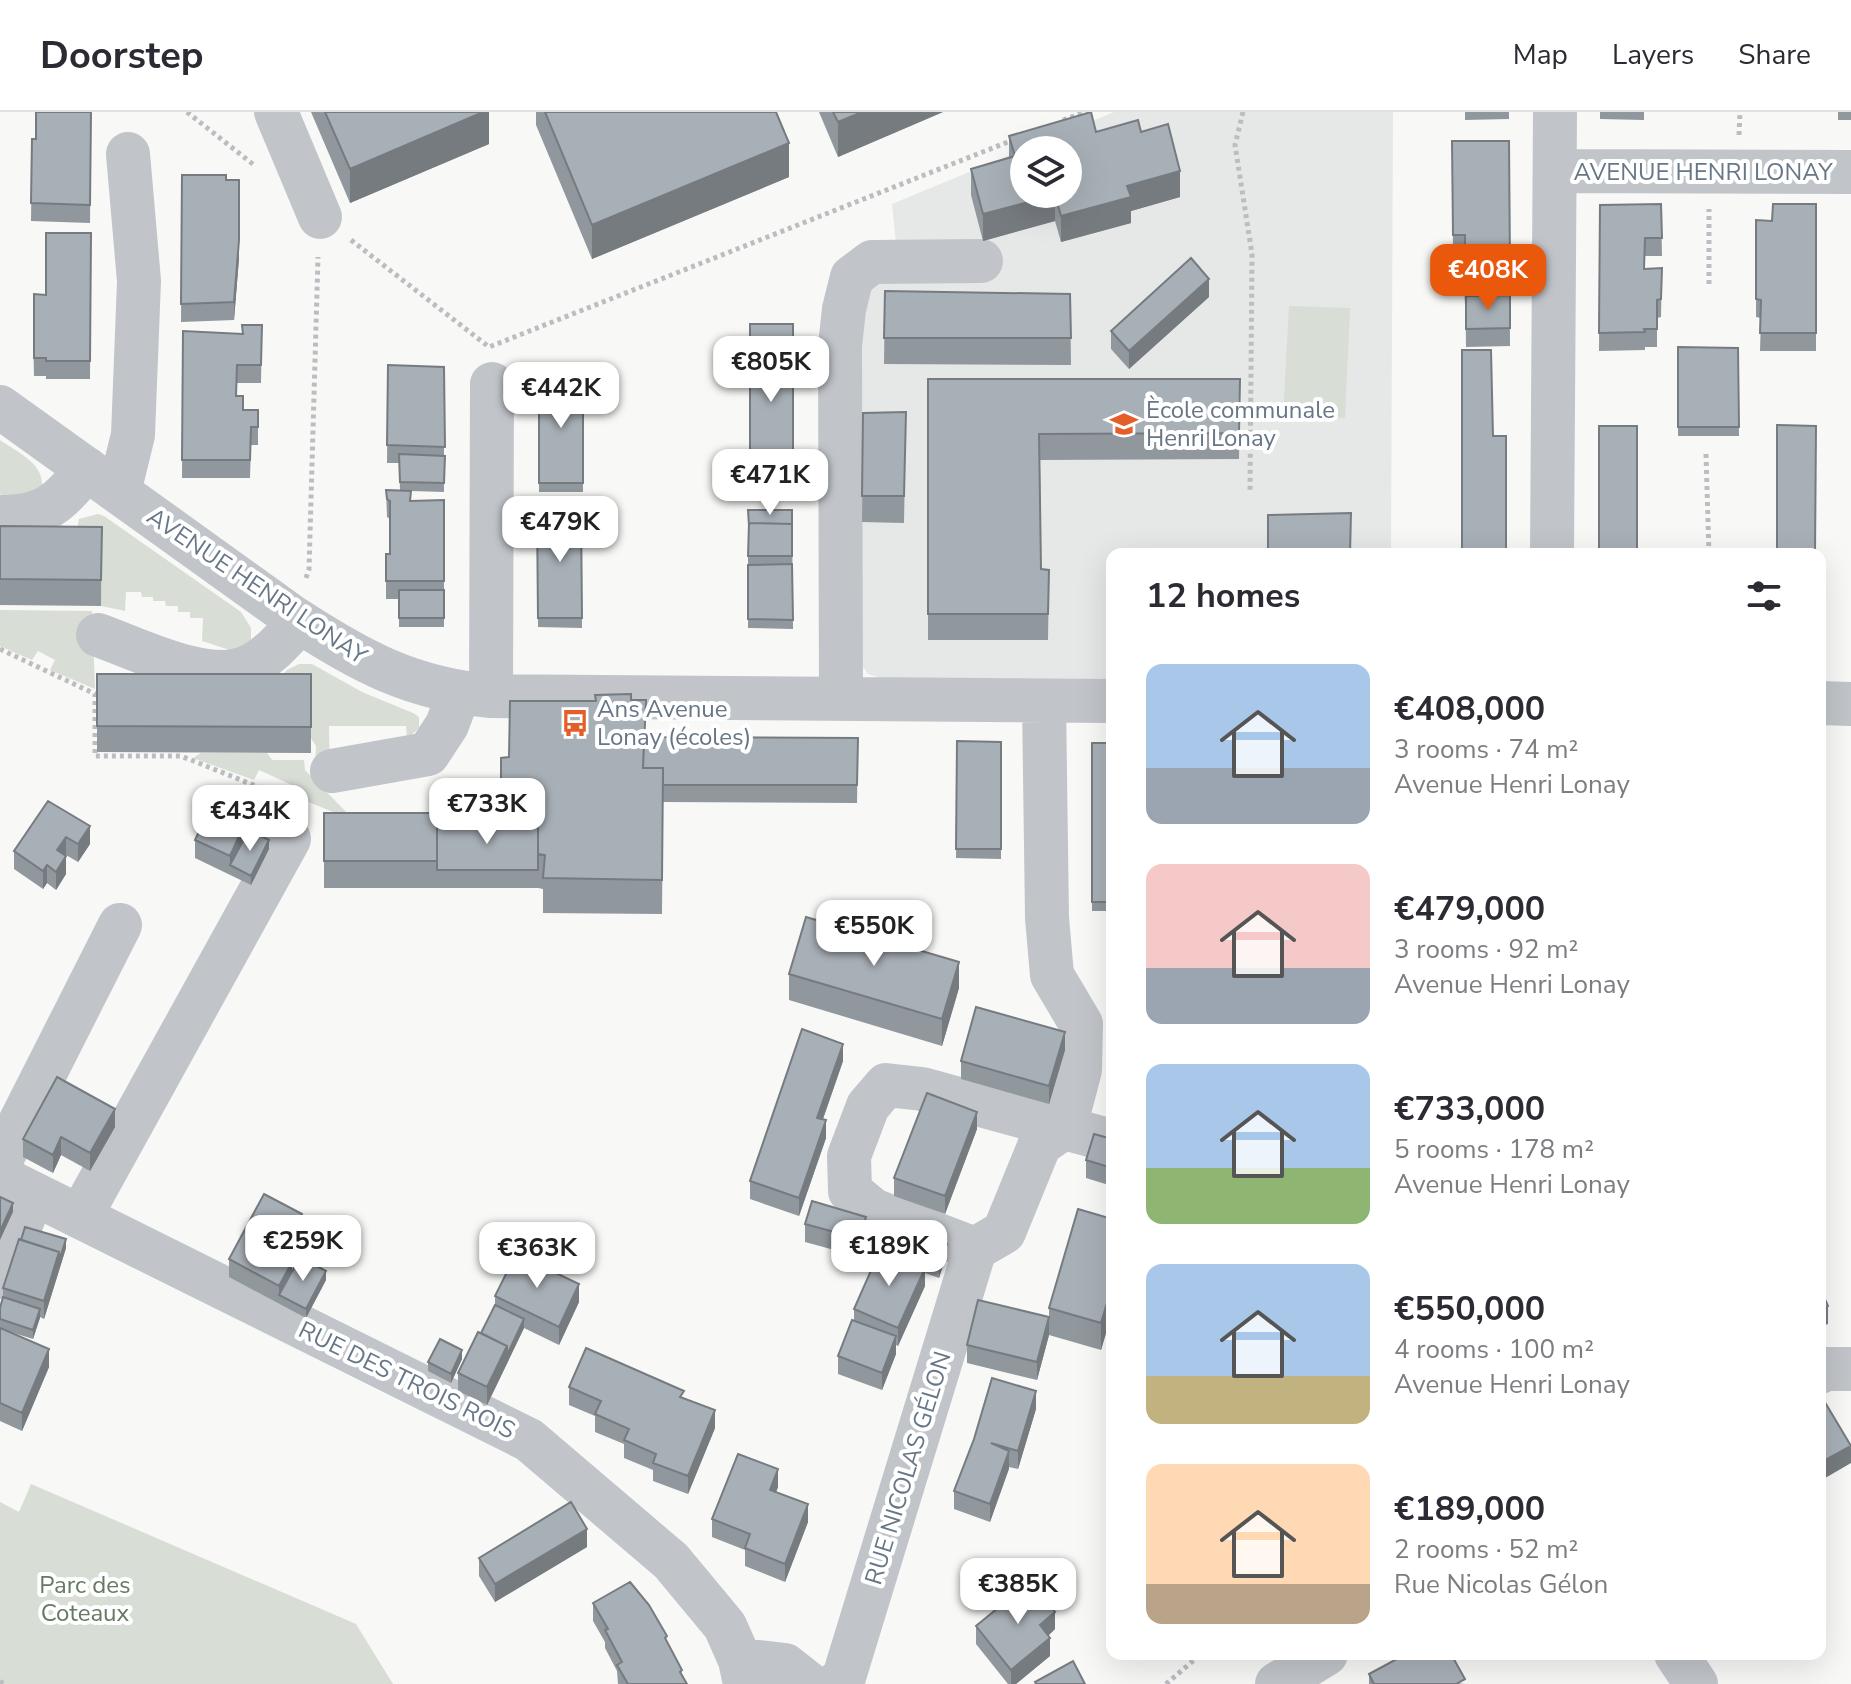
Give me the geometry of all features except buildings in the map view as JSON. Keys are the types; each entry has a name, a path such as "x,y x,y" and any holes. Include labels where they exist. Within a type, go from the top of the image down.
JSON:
{"street":[{"path":"276,112 319,237"},
{"name":"AVENUE HENRI LONAY","path":"1552,548 1555,112"},
{"path":"0,517 25,517 46,510 103,480 133,435 139,281 128,154"},
{"name":"AVENUE HENRI LONAY","path":"1555,171 1851,172"},
{"path":"841,698 840,346 852,277 872,262 981,261"},
{"path":"332,771 428,754 447,725 475,694 492,384"},
{"name":"AVENUE HENRI LONAY","path":"0,407 297,620 389,673 475,694 1106,701"},
{"path":"98,635 196,669 224,673 249,667 273,649 297,620"},
{"path":"1044,702 1047,918 1052,975 1081,1024 1080,1070 1065,1127 1040,1144 1004,1232 975,1249 873,1210 850,1191 849,1156 868,1106 886,1085 922,1089 1065,1127 1106,1139"},
{"path":"1826,703 1851,704"},
{"path":"80,1217 292,820"},
{"path":"0,1162 120,925"},
{"path":"0,1277 17,1185"},
{"name":"RUE DES TROIS ROIS","path":"17,1185 529,1440 671,1561 737,1657"},
{"name":"RUE NICOLAS GÉLON","path":"836,1684 844,1677 975,1249"},
{"path":"1826,1369 1851,1369"},
{"path":"737,1657 785,1665 809,1684"},
{"path":"1277,1684 1316,1660"},
{"path":"1680,1660 1696,1684"}],"path":[{"path":"187,112 260,169"},
{"path":"1056,123 1085,112"},
{"path":"1243,112 1235,145 1252,254 1250,490"},
{"path":"319,237 489,347 1027,135"},
{"path":"1709,171 1709,284"},
{"path":"297,620 309,569 319,237"},
{"path":"1706,454 1709,548"},
{"path":"0,649 95,694 95,756 181,756 292,820"},
{"path":"1166,1684 1194,1660"}],"shaded area":[{"name":"Ècole communale Henri Lonay","path":"1114,112 1393,112 1391,548 1106,548 1106,681 887,680 868,674 855,655 857,293 899,273 892,204 1010,155 1010,208 1082,208 1082,136 1056,136"}],"green space":[{"path":"1289,306 1350,308 1345,418 1283,416"},
{"path":"0,440 36,467 42,482 41,491 7,498 0,494"},
{"path":"98,514 241,612 251,628 251,640 236,652 202,641 203,618 190,618 190,612 178,612 178,606 166,606 165,601 142,597 141,592 126,592 125,611 101,606 102,554 77,530 79,519"},
{"path":"0,610 92,611 95,689 50,670 55,660 38,651 32,660 0,646"},
{"path":"299,664 312,664 362,692 413,713 419,717 419,728 407,739 406,726 329,726 330,781 315,768 316,746 275,683 287,670"},
{"path":"201,753 267,753 272,760 304,760 305,770 355,821 294,796 296,787 259,770 254,780 193,758"},
{"name":"Parc des Coteaux","path":"31,1484 356,1624 393,1684 0,1684 0,1502 19,1512"}],"place":[{"name":"Ècole communale Henri Lonay","path":"1124,424"},
{"name":"Ans Avenue Lonay (écoles)","path":"575,723"}]}
